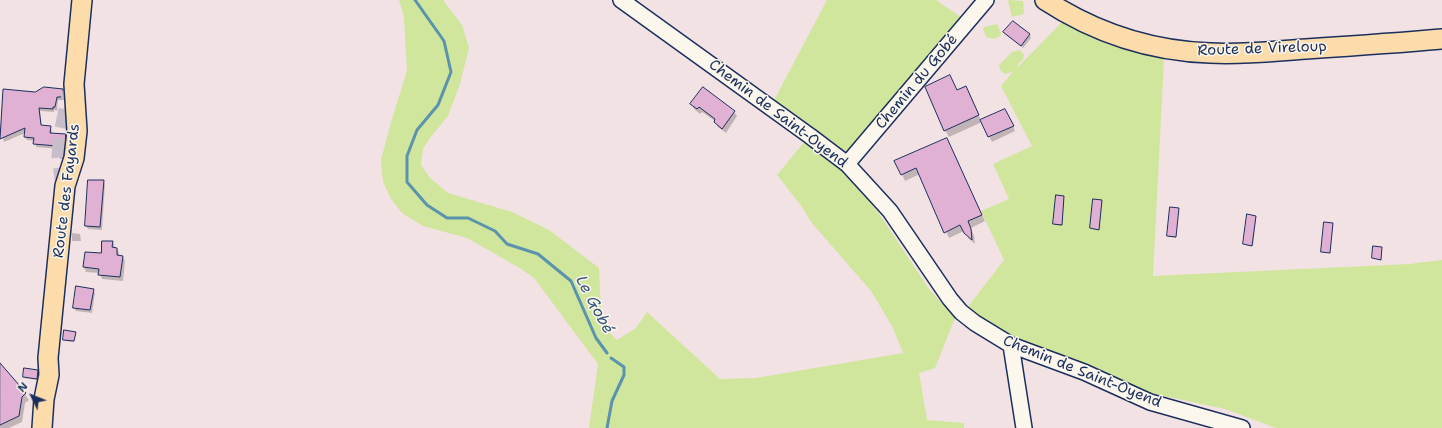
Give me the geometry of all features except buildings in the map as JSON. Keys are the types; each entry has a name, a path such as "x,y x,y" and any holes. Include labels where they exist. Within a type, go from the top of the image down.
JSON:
{"main road":[{"name":"Route des Fayards","path":"42,428 44,399 49,375 48,358 65,186 74,158 77,132 74,84 82,0"},
{"name":"Route de Vireloup","path":"1045,0 1081,20 1124,38 1167,49 1211,54 1261,52 1442,39"}],"street":[{"name":"Chemin de Saint-Oyend","path":"622,0 776,119 810,136 847,164 890,211 940,287 954,304 975,323 1011,345 1084,372 1150,402 1242,428"},
{"name":"Chemin du Gobé","path":"847,164 986,0"},
{"path":"1011,345 1024,428"}],"green space":[{"path":"399,0 443,0 462,25 469,48 460,84 448,116 423,149 421,165 430,178 448,193 512,212 549,230 599,268 601,310 608,331 617,340 636,328 647,312 720,379 756,378 903,353 892,326 871,291 811,222 802,207 777,175 805,141 836,165 864,195 880,215 929,289 955,318 935,368 919,373 927,420 964,423 964,428 589,428 598,364 534,278 518,267 467,238 423,226 402,213 391,199 383,182 381,160 407,71 404,17"},
{"path":"827,0 936,0 965,20 849,151 836,149 772,104"},
{"path":"1009,0 1023,1 1024,14 1012,17"},
{"path":"1062,22 1123,47 1164,59 1153,276 1409,264 1442,260 1442,428 1276,428 1225,409 1145,392 1123,381 1014,339 967,308 1004,260 981,211 1009,199 993,164 1032,146 1001,86 1013,72 1005,74 1000,70 999,65 1012,52 1020,50 1024,55 1023,60 1018,64 1018,67"},
{"path":"997,24 1001,33 1000,36 994,39 986,37 983,29 985,27"}],"waterway":[{"name":"Le Gobé","path":"415,0 444,41 451,72 438,105 417,130 407,156 407,182 427,205 447,218 468,218 495,231 507,244 538,254 571,281 596,338 607,353"},
{"name":"Le Gobé","path":"607,428 612,401 624,375 624,367 611,358"}],"tunnel":[{"path":"65,186 61,157 63,133 72,92"}]}
